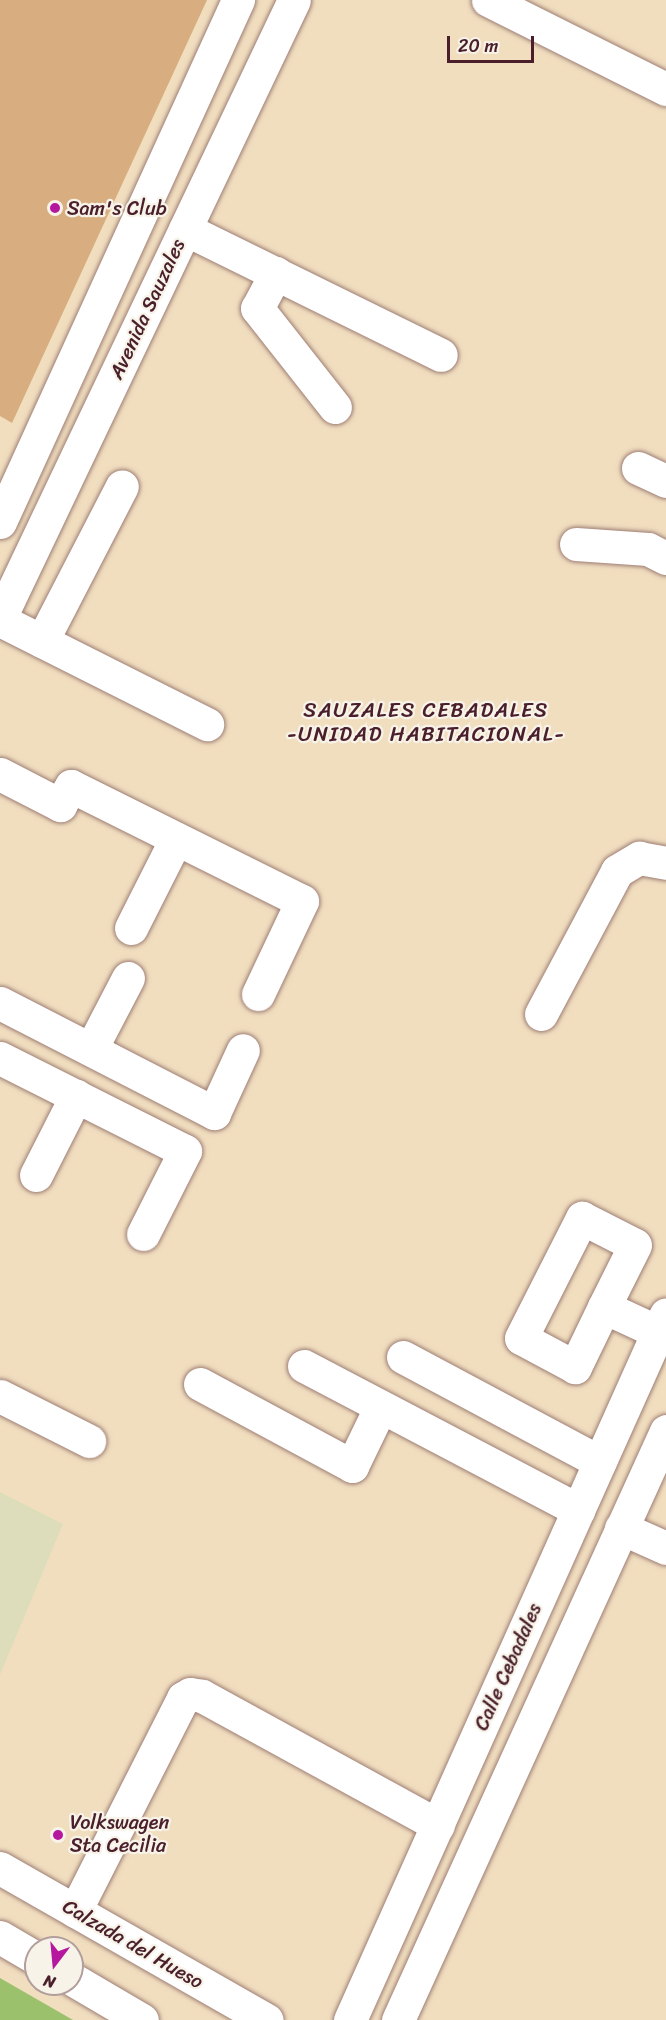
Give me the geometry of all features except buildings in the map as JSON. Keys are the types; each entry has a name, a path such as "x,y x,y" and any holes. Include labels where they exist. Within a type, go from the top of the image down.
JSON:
{"street":[{"path":"0,522 238,0"},
{"name":"Avenida Sauzales","path":"0,619 294,0"},
{"path":"488,0 545,12 666,89"},
{"path":"185,229 441,355"},
{"path":"276,273 257,308 334,407"},
{"path":"42,641 122,486"},
{"path":"576,543 648,549 666,558"},
{"path":"0,619 207,724"},
{"path":"0,774 60,805 71,786 302,901 258,994"},
{"path":"131,928 177,839"},
{"path":"541,1014 617,871 639,858 666,863"},
{"path":"92,1049 128,978"},
{"path":"0,1003 214,1113 243,1050"},
{"path":"0,1058 185,1151 143,1234"},
{"path":"36,1175 76,1096"},
{"path":"604,1307 662,1323"},
{"name":"Calle Cebadales","path":"350,2020 662,1323"},
{"path":"403,1357 600,1462"},
{"path":"304,1366 380,1408 578,1510"},
{"path":"200,1384 352,1466 380,1408"},
{"path":"0,1396 89,1441"},
{"path":"398,2020 666,1431"},
{"path":"621,1528 666,1548"},
{"path":"75,1911 183,1698 190,1694 202,1696 438,1825"},
{"name":"Calzada del Hueso","path":"0,1868 267,2020"},
{"path":"401,1907 441,1926"},
{"path":"0,1937 24,1951"},
{"path":"84,1986 142,2020"}],"shaded area":[{"path":"0,1492 63,1524 0,1675"}],"green space":[{"path":"0,1978 24,1992 24,1996 31,1996 73,2020 0,2020"}],"place":[{"name":"Sam's Club","path":"55,208"},
{"name":"Volkswagen Sta Cecilia","path":"58,1835"}],"district":[{"name":"SAUZALES CEBADALES -UNIDAD HABITACIONAL-","path":"426,722"}]}
